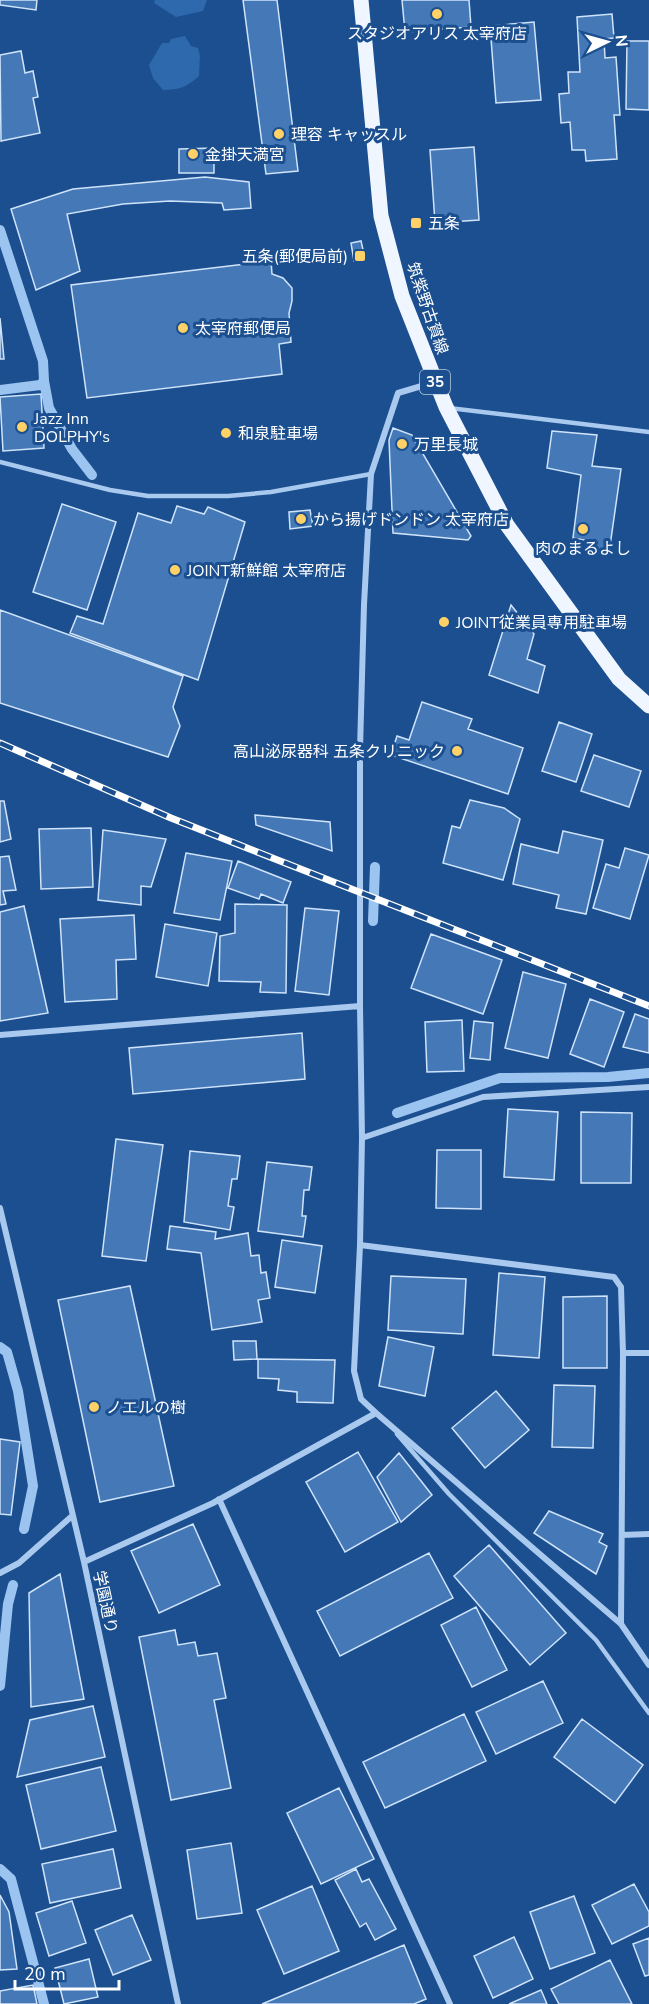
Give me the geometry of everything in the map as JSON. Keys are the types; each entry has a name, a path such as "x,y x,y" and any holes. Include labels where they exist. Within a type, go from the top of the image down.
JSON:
{"main road":[{"name":"筑紫野古賀線","path":"361,0 381,216 402,296 435,382 507,525 619,679 649,706"}],"street":[{"path":"435,382 398,393 371,474 360,748 362,1138 354,1371 361,1399 621,1624 649,1665"},
{"path":"0,1035 360,1006"},
{"path":"362,1138 483,1097 649,1088"},
{"name":"学園通り","path":"0,1208 84,1562 178,2004"},
{"path":"360,1245 614,1277 621,1287 623,1353 621,1624"},
{"path":"623,1353 649,1353"},
{"path":"84,1562 219,1499 376,1413"},
{"path":"219,1499 450,2004"},
{"path":"0,1573 20,1563 72,1516"},
{"path":"622,1535 649,1534"}],"lane":[{"path":"446,407 649,432"},
{"path":"0,462 110,490 148,496 228,496 271,492 371,474"},
{"path":"391,1427 449,1494 596,1640 649,1713"}],"shaded area":[{"path":"155,0 207,0 203,11 176,17 154,3"},
{"path":"185,36 191,46 198,48 199,76 182,87 163,90 153,78 149,65 162,43 169,43 171,39"}],"building":[{"path":"0,0 37,0 36,10 0,5"},
{"path":"243,0 277,0 298,171 266,174"},
{"name":"スタジオアリス 太宰府店","path":"402,0 469,0 471,27 405,32"},
{"path":"612,14 614,38 604,39 605,58 616,57 620,115 614,115 617,159 586,161 585,150 572,150 570,122 561,123 559,94 569,93 568,72 580,72 577,17"},
{"path":"534,22 541,100 496,103 490,26"},
{"path":"627,41 649,41 649,110 626,109"},
{"path":"21,51 25,73 33,71 38,97 33,98 40,133 1,141 0,55"},
{"path":"474,147 479,220 435,223 430,150"},
{"path":"214,148 214,173 179,173 179,149"},
{"path":"205,177 249,182 251,208 224,210 222,203 170,201 123,204 67,214 80,271 36,290 11,209 73,189"},
{"path":"361,241 365,258 354,261 351,243"},
{"name":"太宰府郵便局","path":"271,261 272,274 283,278 292,288 289,313 291,342 279,344 282,374 87,398 71,285"},
{"path":"0,318 4,359 0,359"},
{"name":"Jazz Inn DOLPHY's","path":"41,394 44,448 3,451 0,397"},
{"path":"393,428 412,435 471,536 468,540 393,533 389,440"},
{"path":"552,431 597,435 592,466 621,469 609,553 589,552 590,541 573,538 581,475 547,468"},
{"path":"62,504 116,522 87,610 33,592"},
{"name":"JOINT新鮮館 太宰府店","path":"177,506 204,514 208,507 245,522 198,680 70,633 77,616 103,624 138,513 171,523"},
{"name":"から揚げドンドン 太宰府店","path":"310,510 313,526 290,529 289,512"},
{"path":"511,605 534,634 527,659 545,666 538,693 489,675"},
{"path":"0,610 183,676 173,707 180,726 168,757 0,703"},
{"name":"高山泌尿器科 五条クリニック","path":"422,702 472,719 468,729 523,748 508,794 391,755 397,736 409,740"},
{"path":"559,722 592,734 576,782 542,771"},
{"path":"594,755 641,771 629,807 581,791"},
{"path":"470,800 504,808 520,819 503,880 443,863 452,826 460,828"},
{"path":"0,801 4,801 11,839 0,842"},
{"path":"255,815 330,822 332,851 256,825"},
{"path":"91,828 93,887 41,889 39,829"},
{"path":"103,830 166,839 151,887 141,886 141,905 98,900"},
{"path":"563,831 603,840 586,914 556,908 559,895 513,884 521,844 558,853"},
{"path":"625,848 649,855 630,919 593,908 606,864 619,868"},
{"path":"186,853 232,861 220,920 174,913"},
{"path":"9,856 16,890 3,891 6,904 0,905 0,857"},
{"path":"238,861 291,882 283,903 261,894 259,899 228,888"},
{"path":"235,904 287,905 286,993 260,992 261,982 219,981 220,936 235,933"},
{"path":"24,906 48,1013 0,1021 0,912"},
{"path":"305,908 339,911 329,995 295,991"},
{"path":"134,915 136,959 116,960 117,999 65,1002 60,919"},
{"path":"165,924 217,933 208,986 156,977"},
{"path":"431,934 502,960 483,1014 411,988"},
{"path":"523,972 566,984 548,1058 505,1048"},
{"path":"590,999 624,1012 604,1067 570,1054"},
{"path":"635,1014 649,1019 649,1053 623,1047"},
{"path":"462,1020 464,1071 427,1072 425,1022"},
{"path":"474,1021 493,1023 490,1060 470,1058"},
{"path":"302,1033 305,1079 133,1094 129,1048"},
{"path":"508,1109 558,1112 554,1180 504,1177"},
{"path":"581,1112 632,1113 631,1183 581,1183"},
{"path":"116,1139 163,1145 146,1261 102,1256"},
{"path":"437,1150 481,1150 481,1209 436,1208"},
{"path":"190,1151 240,1156 237,1179 232,1179 228,1206 234,1207 230,1230 184,1222"},
{"path":"267,1162 312,1167 309,1190 304,1190 302,1216 306,1216 303,1237 258,1231"},
{"path":"170,1226 216,1232 215,1239 248,1233 251,1256 259,1255 261,1273 266,1272 270,1298 258,1300 262,1322 212,1330 201,1253 167,1249"},
{"path":"282,1240 322,1246 315,1293 275,1287"},
{"path":"499,1273 545,1277 539,1358 493,1355"},
{"path":"391,1276 466,1279 463,1334 388,1330"},
{"path":"130,1286 174,1486 100,1502 58,1300"},
{"path":"607,1296 607,1368 563,1368 563,1297"},
{"path":"388,1337 434,1347 425,1396 379,1386"},
{"path":"233,1341 256,1341 257,1359 234,1360"},
{"path":"258,1359 335,1360 333,1403 297,1402 297,1392 278,1390 279,1379 258,1378"},
{"path":"554,1385 595,1386 593,1448 552,1447"},
{"path":"496,1391 529,1430 485,1468 452,1428"},
{"path":"0,1439 20,1442 11,1515 0,1514"},
{"path":"358,1452 398,1522 345,1552 306,1482"},
{"path":"399,1453 432,1495 401,1522 377,1477"},
{"path":"549,1511 603,1534 599,1542 607,1546 596,1574 534,1533"},
{"path":"193,1524 220,1585 159,1613 131,1551"},
{"path":"489,1545 566,1633 530,1665 454,1576"},
{"path":"429,1553 453,1598 340,1656 317,1611"},
{"path":"60,1574 84,1699 31,1707 29,1593"},
{"path":"476,1607 507,1670 472,1687 441,1625"},
{"path":"175,1630 178,1645 195,1642 198,1656 217,1653 226,1698 214,1700 231,1788 171,1800 139,1637"},
{"path":"543,1681 563,1723 496,1754 476,1712"},
{"path":"93,1706 105,1757 17,1777 30,1720"},
{"path":"464,1714 486,1761 385,1808 363,1762"},
{"path":"582,1719 643,1765 615,1803 554,1757"},
{"path":"101,1767 116,1831 41,1849 26,1785"},
{"path":"339,1788 374,1859 321,1884 287,1813"},
{"path":"231,1843 242,1913 197,1919 187,1850"},
{"path":"113,1849 121,1888 50,1903 42,1864"},
{"path":"356,1869 362,1882 369,1879 396,1929 375,1940 366,1923 360,1927 335,1880"},
{"path":"634,1884 649,1912 649,1926 612,1944 592,1905"},
{"path":"312,1886 339,1951 284,1974 257,1910"},
{"path":"0,1895 9,1912 17,1969 0,1970"},
{"path":"574,1896 595,1953 550,1969 530,1912"},
{"path":"72,1901 86,1943 49,1956 36,1913"},
{"path":"132,1915 151,1960 113,1975 95,1930"},
{"path":"514,1937 533,1979 493,1998 474,1956"},
{"path":"649,1938 649,1975 645,1976 633,1944"},
{"path":"404,1945 426,1999 414,2004 262,2004"},
{"path":"89,1959 98,1997 64,2004 55,1968"},
{"path":"610,1960 632,2004 559,2004 551,1989"},
{"path":"33,1985 37,2004 0,2004 0,1991"},
{"path":"541,1990 547,2004 509,2004"}],"waterway":[{"path":"0,230 43,361 44,381 40,385 0,390"},
{"path":"44,381 49,408 72,449 92,475"},
{"path":"373,921 375,867"},
{"path":"397,1113 500,1078 608,1077 649,1073"},
{"path":"0,1347 7,1352 18,1391 33,1486 24,1529"},
{"path":"0,1686 8,1604 13,1585"},
{"path":"0,1869 11,1879 44,2004"}],"railway":[{"path":"0,743 171,818 649,1006"}],"place":[{"name":"スタジオアリス 太宰府店","path":"437,14"},
{"name":"理容 キャッスル","path":"279,134"},
{"name":"金掛天満宮","path":"193,154"},
{"name":"五条","path":"416,223"},
{"name":"五条(郵便局前)","path":"360,256"},
{"name":"太宰府郵便局","path":"183,328"},
{"name":"Jazz Inn DOLPHY's","path":"22,427"},
{"name":"和泉駐車場","path":"226,433"},
{"name":"万里長城","path":"402,444"},
{"name":"から揚げドンドン 太宰府店","path":"301,519"},
{"name":"肉のまるよし","path":"583,529"},
{"name":"JOINT新鮮館 太宰府店","path":"175,570"},
{"name":"JOINT従業員専用駐車場","path":"444,622"},
{"name":"高山泌尿器科 五条クリニック","path":"457,751"},
{"name":"ノエルの樹","path":"94,1407"}]}
